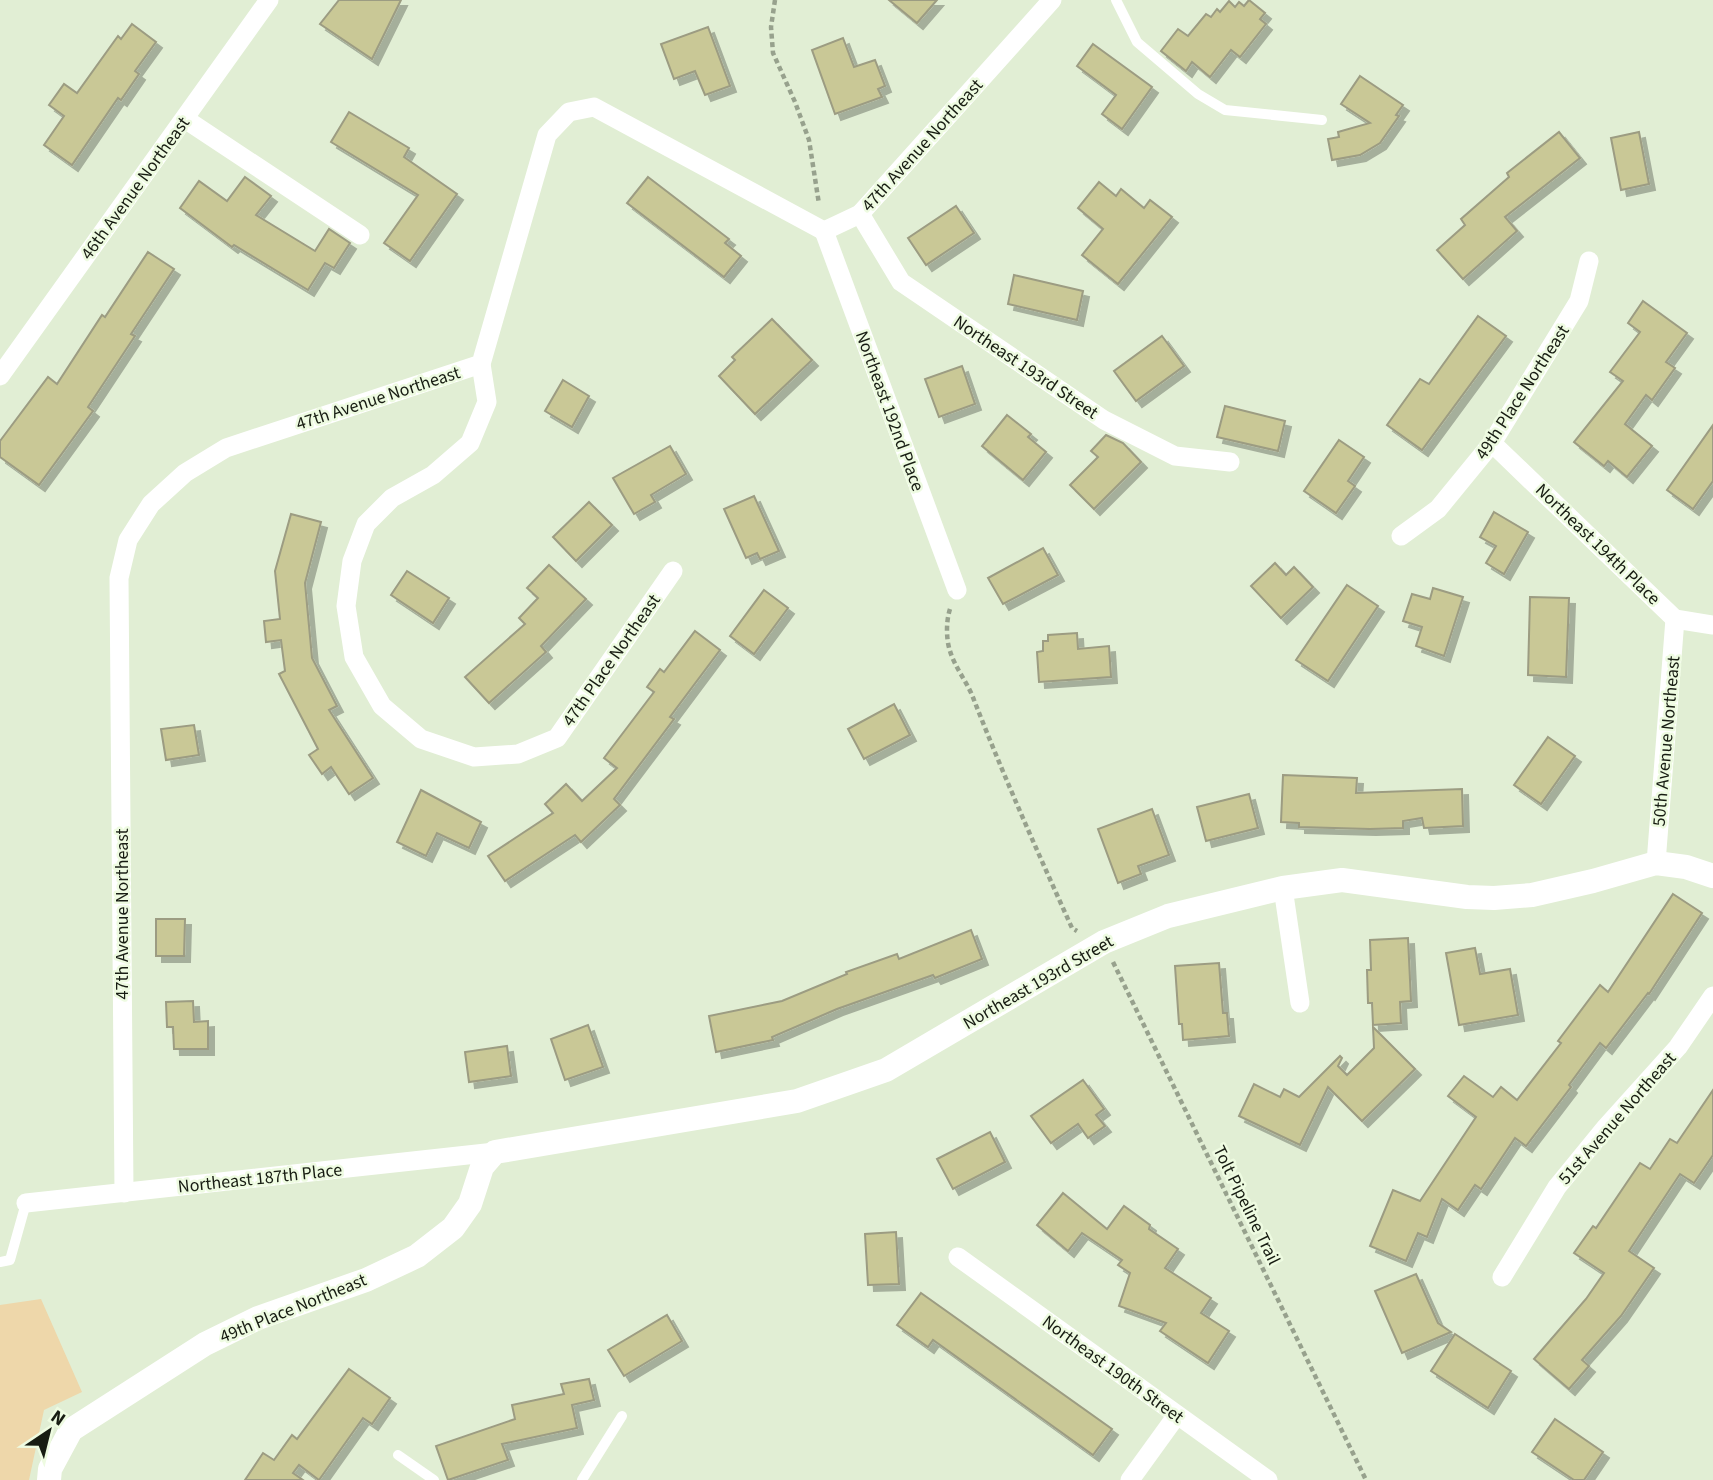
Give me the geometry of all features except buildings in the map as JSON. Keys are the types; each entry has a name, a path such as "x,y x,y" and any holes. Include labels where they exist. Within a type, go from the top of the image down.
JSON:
{"street":[{"name":"46th Avenue Northeast","path":"0,376 269,0"},
{"name":"47th Avenue Northeast","path":"124,1193 120,578 128,540 151,504 185,473 226,448 481,365 547,135 569,112 594,107 824,231 860,214 1052,0"},
{"path":"185,119 360,235"},
{"name":"Northeast 193rd Street","path":"860,214 901,282 1104,420 1175,456 1230,462"},
{"name":"Northeast 192nd Place","path":"824,231 957,590"},
{"name":"49th Place Northeast","path":"1401,536 1438,509 1492,443 1579,301 1589,261"},
{"name":"47th Place Northeast","path":"481,365 487,402 470,443 433,475 392,498 366,524 352,561 346,606 354,657 382,706 421,739 474,757 518,754 557,738 673,571"},
{"name":"Northeast 194th Place","path":"1492,443 1675,619 1713,625"},
{"name":"50th Avenue Northeast","path":"1656,863 1675,619"},
{"name":"Northeast 193rd Street","path":"495,1152 797,1101 886,1070 1104,942 1168,916 1283,888 1342,880 1467,897 1494,898 1532,894 1593,881 1656,863 1686,867 1713,876"},
{"path":"1283,888 1300,1003"},
{"name":"51st Avenue Northeast","path":"1502,1277 1558,1187 1606,1127 1678,1047 1713,996"},
{"name":"49th Place Northeast","path":"49,1480 50,1469 71,1430 205,1343 258,1318 366,1280 418,1256 453,1228 470,1205 482,1167 495,1152"},
{"name":"Northeast 187th Place","path":"26,1203 495,1152"},
{"name":"Northeast 190th Street","path":"958,1257 1268,1480"},
{"path":"1130,1480 1177,1415"}],"lane":[{"path":"1116,0 1137,43 1198,94 1225,110 1322,120"},
{"path":"0,1262 10,1260 26,1203"},
{"path":"582,1480 622,1416"},
{"path":"398,1455 434,1480"}],"path":[{"path":"775,0 771,27 773,53 809,141 824,231"},
{"path":"957,590 947,618 950,651 973,695 996,755 1072,928 1104,942"},
{"name":"Tolt Pipeline Trail","path":"1104,942 1366,1480"}],"shaded area":[{"path":"41,1299 82,1392 44,1410 29,1480 0,1480 0,1305"}]}
